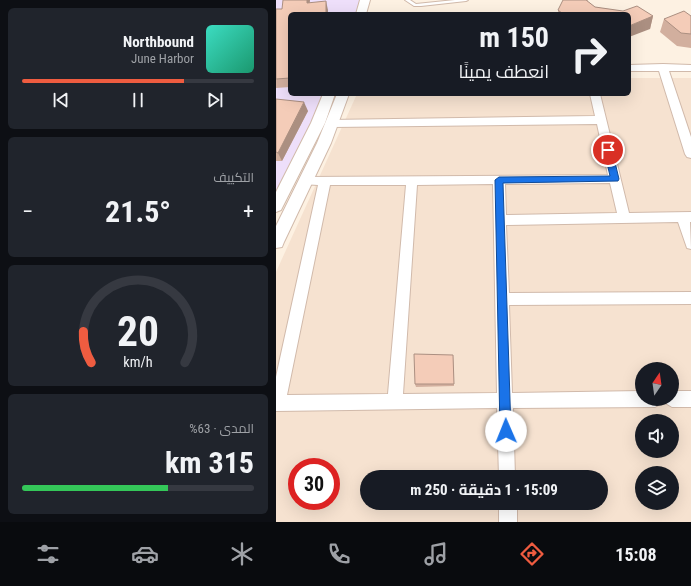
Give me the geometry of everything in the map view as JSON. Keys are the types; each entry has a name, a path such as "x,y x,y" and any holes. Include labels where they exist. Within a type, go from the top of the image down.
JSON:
{"street":[{"path":"362,12 365,0"},
{"path":"663,67 691,154"},
{"path":"631,68 691,68"},
{"path":"276,206 315,129 328,96"},
{"path":"276,242 333,123 342,96"},
{"path":"596,96 624,218"},
{"path":"333,123 601,120"},
{"path":"306,181 615,179"},
{"path":"394,401 412,180"},
{"path":"499,180 507,470"},
{"path":"325,181 277,403 635,399"},
{"path":"500,220 687,217 691,244"},
{"path":"502,299 691,298"},
{"path":"679,399 691,399"},
{"path":"508,510 508,522"}],"lane":[{"path":"407,0 414,5 466,0"}],"shaded area":[{"path":"276,0 361,0 358,12 288,12 288,96 328,96 276,203"},
{"path":"631,78 691,78 691,522 276,522 276,272 356,96 631,96"}],"building":[{"path":"283,0 307,0 307,3 326,1 326,12 288,12 288,78 276,79 276,9 282,9"},
{"path":"563,0 586,0 595,7 623,11 637,6 653,16 631,25 631,12 560,12 558,10"},
{"path":"684,11 691,16 691,34 681,33 664,19"},
{"path":"276,99 304,102 278,153 276,152"},
{"path":"414,354 453,355 454,384 415,384"}],"route":[{"path":"506,431 499,180 615,179 608,150"}]}
